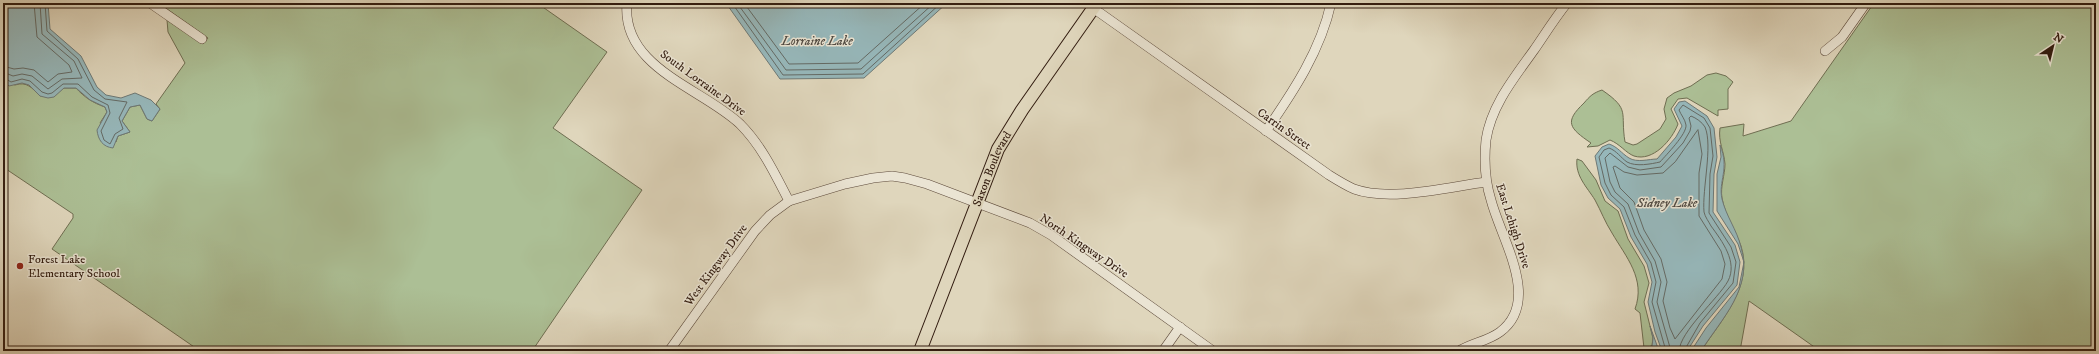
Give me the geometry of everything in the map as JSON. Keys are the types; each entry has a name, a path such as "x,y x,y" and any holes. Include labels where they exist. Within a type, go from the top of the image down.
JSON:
{"main road":[{"name":"Saxon Boulevard","path":"920,351 998,149 1005,136 1095,6"}],"street":[{"path":"150,3 202,39"},
{"name":"South Lorraine Drive","path":"627,3 628,25 633,38 641,51 653,64 738,123 752,137 767,160 789,201"},
{"path":"1266,131 1289,98 1310,61 1331,3"},
{"name":"East Lehigh Drive","path":"1459,351 1500,333 1510,323 1517,310 1520,294 1517,275 1491,202 1486,182 1486,140 1493,116 1507,89 1567,3"},
{"path":"1825,51 1842,38 1866,3"},
{"name":"Carrin Street","path":"1095,6 1266,131 1329,175 1353,188 1368,193 1392,195 1486,182"},
{"name":"North Kingway Drive","path":"789,201 845,184 873,178 892,176 920,182 1030,223 1051,235 1213,351"},
{"name":"West Kingway Drive","path":"669,351 754,231 770,215 789,201"},
{"path":"1163,351 1180,327"}],"green space":[{"path":"162,3 537,3 607,52 553,128 642,190 532,351 200,351 52,249 73,218 73,214 3,167 3,80 15,85 26,85 32,88 40,96 64,88 76,88 89,99 105,107 107,112 100,123 116,142 118,136 130,132 122,121 130,107 140,105 147,119 152,121 160,109 156,104 185,63 168,32 167,20 203,44 208,38 164,7"},
{"path":"1874,3 2088,3 2096,9 2096,351 1820,351 1749,301 1740,351 1701,351 1726,315 1739,289 1743,275 1744,261 1741,246 1723,204 1722,198 1725,164 1720,138 1720,128 1744,124 1743,136 1791,121"},
{"path":"1716,73 1726,76 1733,82 1728,89 1728,109 1718,110 1718,116 1687,98 1678,99 1671,109 1678,124 1675,130 1661,148 1648,156 1634,156 1610,140 1598,146 1587,147 1591,143 1574,129 1572,124 1574,115 1588,98 1596,92 1602,90 1621,107 1625,142 1633,145 1637,144 1660,129 1666,119 1664,109 1667,98 1674,93 1691,86 1707,75"},
{"path":"1577,159 1582,161 1596,180 1605,201 1618,211 1628,239 1644,266 1649,283 1644,302 1653,338 1652,346 1644,348 1640,313 1635,309 1638,298 1638,288 1633,269 1595,200 1585,186 1578,171"}],"water":[{"path":"3,3 48,3 50,29 81,56 97,87 106,95 121,98 135,93 151,100 160,109 152,121 147,119 140,105 130,107 122,121 130,132 118,136 113,148 104,145 97,130 107,112 105,107 90,100 76,88 64,88 54,97 48,98 40,96 29,85 22,83 9,86 3,80"},
{"name":"Lorraine Lake","path":"728,3 947,3 864,78 780,79 728,6"},
{"name":"Sidney Lake","path":"1685,101 1707,116 1714,128 1717,157 1714,174 1713,212 1735,245 1740,262 1737,285 1703,326 1687,351 1662,351 1655,332 1648,302 1652,282 1647,264 1631,237 1620,209 1608,198 1601,185 1595,156 1602,147 1609,144 1632,159 1639,161 1657,159 1676,137 1682,126 1674,109 1679,102"},
{"path":"1720,145 1724,161 1721,186 1722,199 1737,235 1743,259 1738,244 1717,211 1717,174 1721,157"},
{"path":"1743,265 1743,276 1739,290 1726,315 1701,351 1691,351 1706,328 1739,287"},
{"path":"1650,326 1659,351 1642,351 1644,348 1652,346 1653,338"}],"place":[{"name":"Forest Lake Elementary School","path":"20,266"}]}
